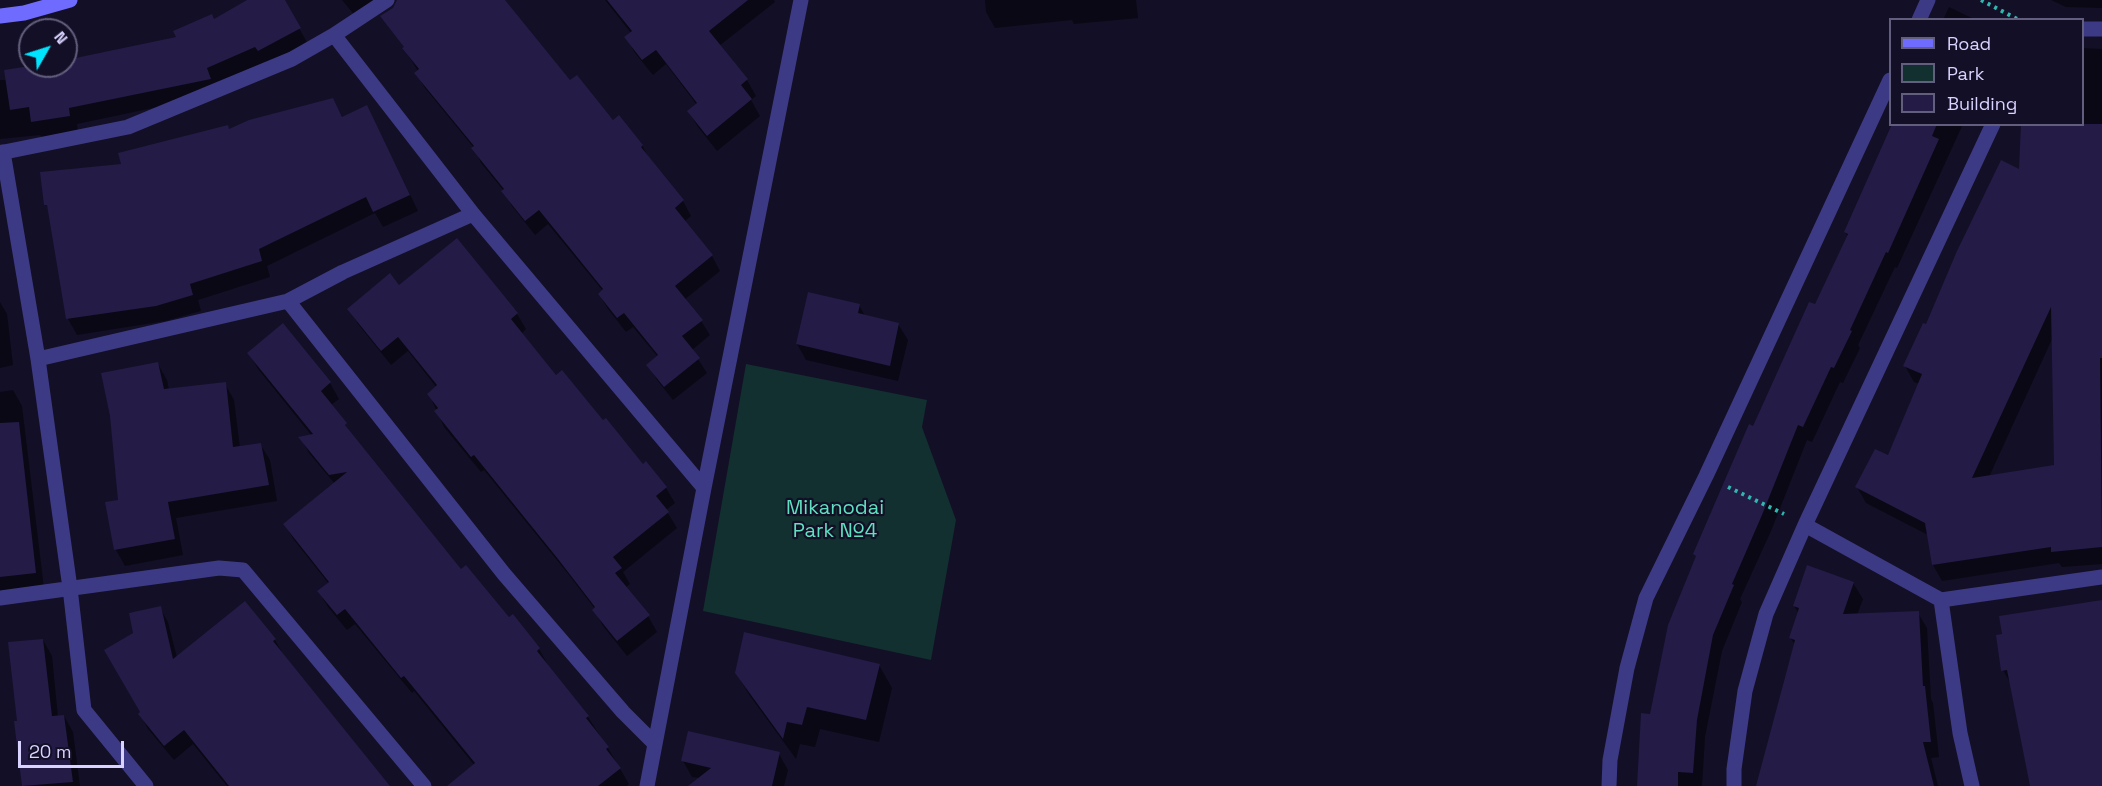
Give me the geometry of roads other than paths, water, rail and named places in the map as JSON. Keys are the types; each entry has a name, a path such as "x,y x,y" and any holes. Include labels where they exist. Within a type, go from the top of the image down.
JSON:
{"street":[{"path":"0,16 24,13 70,0"},
{"path":"146,786 84,710 70,588 38,359 1,152 128,127 292,59 387,0"},
{"path":"647,786 801,0"},
{"path":"1920,18 1928,0"},
{"path":"2084,29 2102,29"},
{"path":"334,35 473,214 704,488"},
{"path":"1609,786 1610,760 1627,668 1646,598 1706,476 1889,82"},
{"path":"1734,786 1734,769 1745,691 1763,625 1805,525 1992,126"},
{"path":"38,359 288,302 343,272 473,214"},
{"path":"288,302 504,574 623,712 655,744"},
{"path":"1805,525 1941,600 2102,577"},
{"path":"0,598 219,568 243,570 424,786"},
{"path":"1941,600 1960,733 1972,786"}],"park label":[{"name":"Mikanodai Park №4","path":"835,520"}]}
